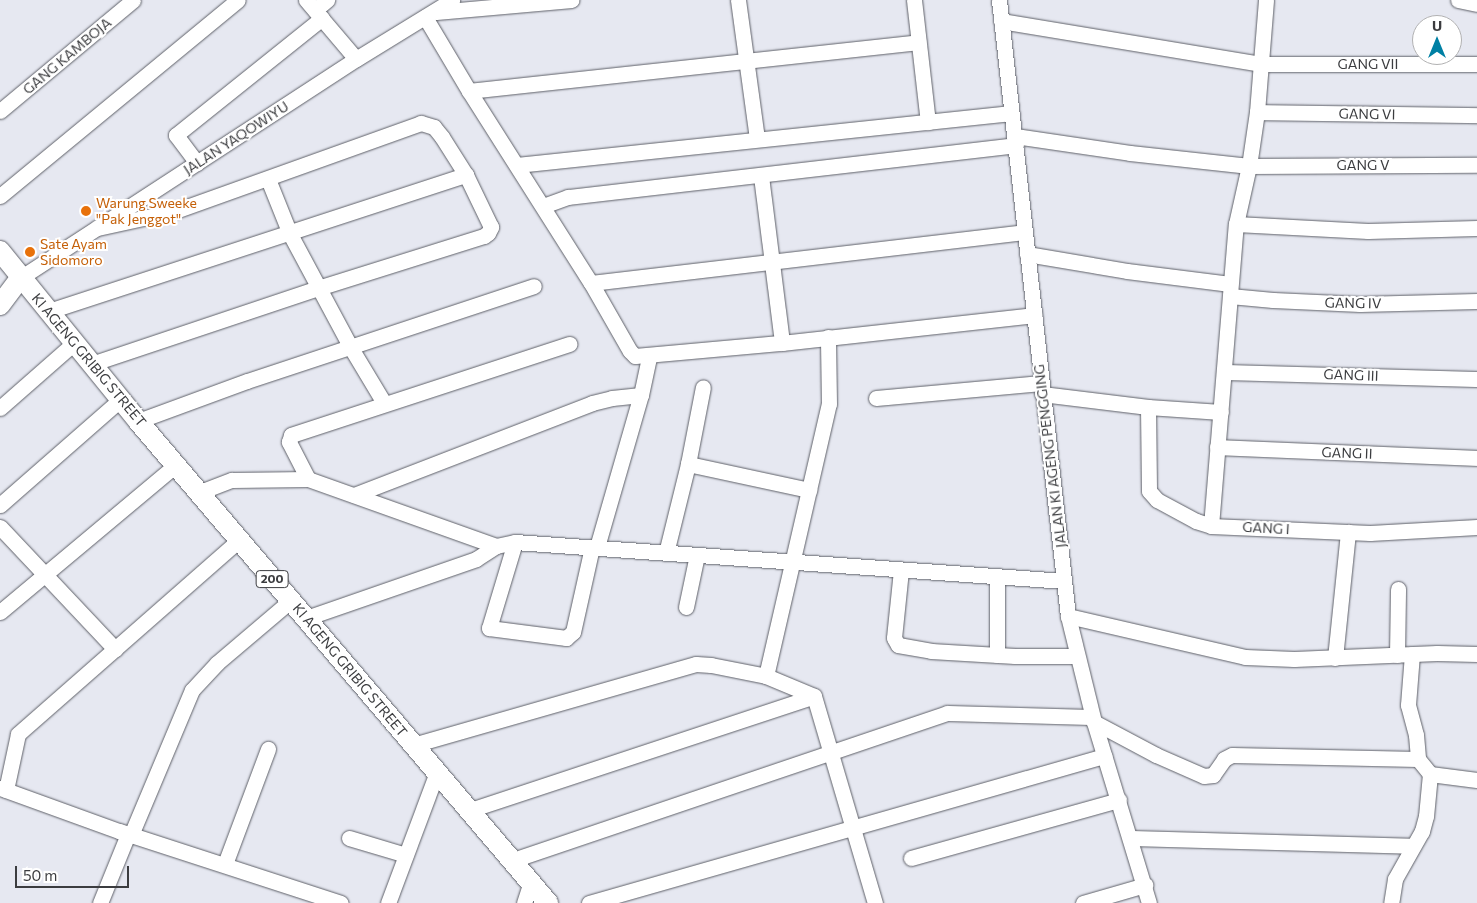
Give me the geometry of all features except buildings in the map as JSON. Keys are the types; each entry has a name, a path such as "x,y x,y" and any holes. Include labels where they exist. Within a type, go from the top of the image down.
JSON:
{"main road":[{"name":"KI AGENG GRIBIG STREET","path":"0,251 138,421 177,464 290,601 548,903"},
{"path":"0,305 20,278"}],"street":[{"name":"GANG KAMBOJA","path":"0,111 133,0"},
{"path":"0,196 238,0"},
{"path":"197,163 176,135 327,0"},
{"name":"JALAN YAQOWIYU","path":"20,278 452,0"},
{"path":"571,0 430,14 469,91 543,206 635,356 782,343 1034,315"},
{"path":"738,0 757,138"},
{"path":"914,0 928,122"},
{"name":"JALAN KI AGENG PENGGING","path":"999,0 1068,616 1076,656 1093,719 1149,903"},
{"path":"1212,526 1236,224 1249,166 1257,112 1266,0"},
{"path":"1460,0 1477,4"},
{"path":"314,10 356,60"},
{"name":"GANG VII","path":"1001,21 1260,64 1477,64"},
{"path":"469,91 918,42"},
{"name":"GANG VI","path":"1257,112 1477,115"},
{"path":"517,165 757,138 1011,113"},
{"path":"91,364 318,288 488,234 490,223 466,175 434,127 421,123 268,179 160,215 97,228"},
{"name":"GANG V","path":"543,206 568,197 761,176 1016,140 1249,166 1477,165"},
{"path":"49,311 290,234 466,175"},
{"path":"761,176 782,343"},
{"path":"268,179 290,234 351,348 384,403"},
{"path":"1236,224 1368,231 1477,228"},
{"path":"591,283 1024,232"},
{"name":"GANG IV","path":"1026,254 1230,290 1273,300 1360,304 1477,302"},
{"path":"138,421 247,381 534,286"},
{"path":"766,676 829,404 828,337"},
{"path":"0,408 74,343"},
{"path":"308,479 289,442 291,435 569,344"},
{"path":"515,542 489,628 566,638 573,632 594,547 641,395 649,356"},
{"name":"GANG III","path":"1224,372 1477,379"},
{"path":"666,553 688,464 703,387"},
{"path":"876,398 1042,389 1148,407 1221,412"},
{"path":"354,495 592,403 612,398 641,395"},
{"path":"0,505 121,399"},
{"name":"GANG I","path":"1148,407 1149,491 1157,500 1196,521 1212,526 1348,532 1409,532 1477,527"},
{"name":"GANG II","path":"1217,447 1477,458"},
{"path":"0,612 177,464"},
{"path":"688,464 810,490"},
{"path":"200,492 232,480 308,479 496,546"},
{"path":"0,527 115,649"},
{"path":"1335,658 1348,532"},
{"path":"239,540 18,734 3,789 129,834 341,903"},
{"path":"306,618 476,559 496,546 515,542 1064,580"},
{"path":"686,607 697,555"},
{"path":"901,570 894,638 898,645 932,651 997,655 1076,656"},
{"path":"997,576 997,655"},
{"path":"1398,589 1408,705 1416,735 1418,759 1430,774 1477,780"},
{"path":"100,903 192,690 208,670 290,601"},
{"path":"1068,616 1245,657 1335,658 1477,654"},
{"path":"413,745 696,664 711,665 766,676 814,696"},
{"path":"814,696 853,828 872,902"},
{"path":"470,810 814,696"},
{"path":"513,860 947,713 1093,719 1156,755 1204,776 1213,776 1224,758 1232,754 1418,759"},
{"path":"225,864 268,749"},
{"path":"589,903 1104,756"},
{"path":"388,903 437,772"},
{"path":"1391,903 1395,879 1422,831 1426,816 1430,774"},
{"path":"911,858 1119,800"},
{"path":"349,838 406,855"},
{"path":"1130,838 1412,846"},
{"path":"524,903 531,882"},
{"path":"1083,903 1144,885"}],"place":[{"name":"Warung Sweeke \"Pak Jenggot\"","path":"86,211"},
{"name":"Sate Ayam Sidomoro","path":"30,252"}]}
